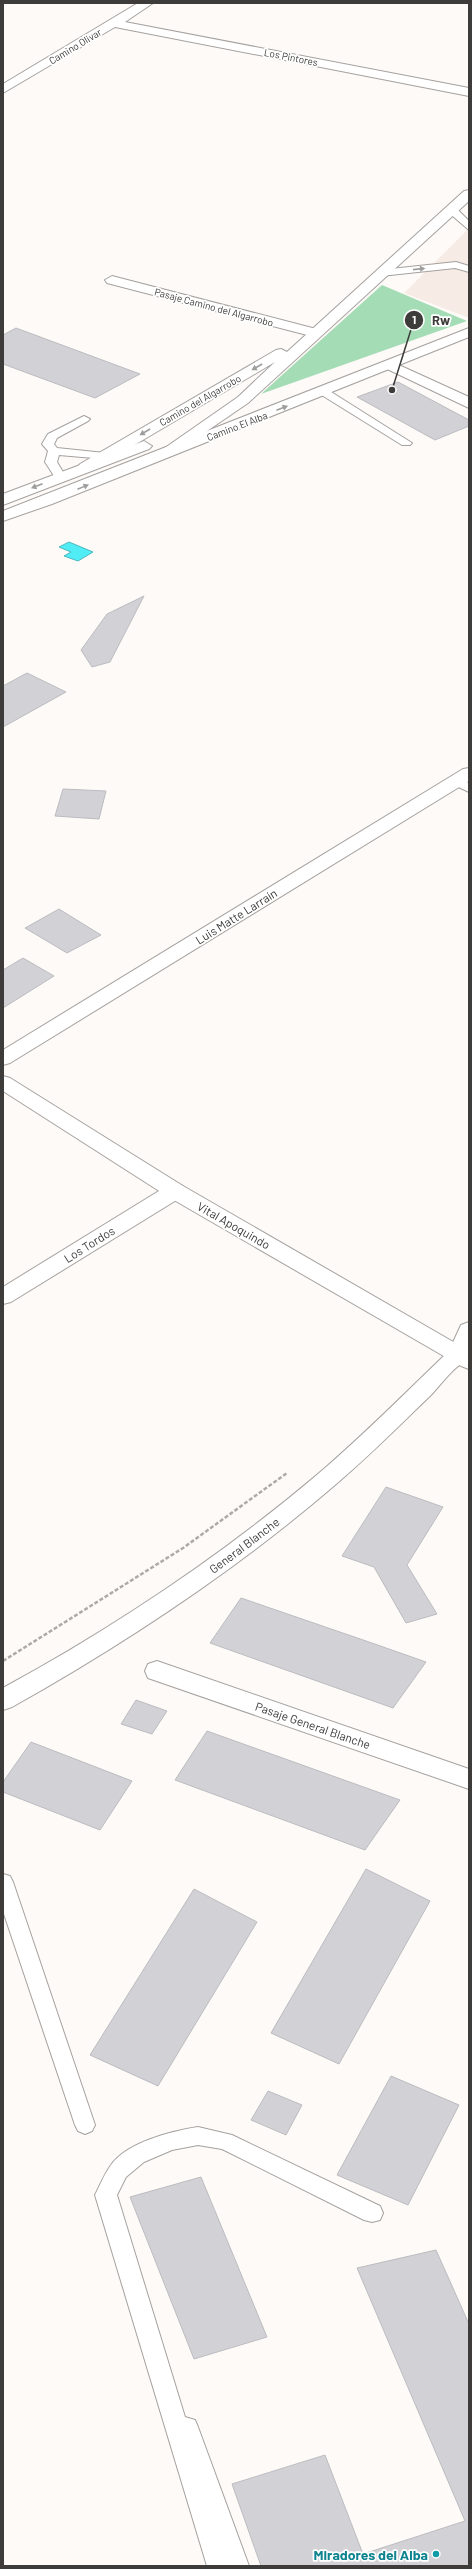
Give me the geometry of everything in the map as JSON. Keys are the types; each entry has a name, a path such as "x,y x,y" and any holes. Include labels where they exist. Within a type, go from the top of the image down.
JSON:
{"street":[{"name":"Camino Olivar","path":"3,89 146,3"},
{"name":"Los Pintores","path":"113,23 469,92"},
{"name":"Camino del Algarrobo","path":"167,452 243,400 469,194"},
{"name":"Pasaje Camino del Algarrobo","path":"112,280 315,333"},
{"name":"Camino El Alba","path":"3,516 46,501 167,452 324,392 469,331"},
{"name":"Camino El Alba","path":"3,500 374,357 469,331"},
{"name":"Camino del Algarrobo","path":"86,467 315,333"},
{"path":"390,365 469,403"},
{"name":"Luis Matte Larraín","path":"3,1059 464,781"},
{"name":"Vital Apoquindo","path":"3,1082 176,1191 465,1356"},
{"name":"Los Tordos","path":"3,1297 176,1191"},
{"name":"General Blanche","path":"3,1700 112,1637 182,1591 248,1543 309,1495 465,1356 469,1330"},
{"name":"Pasaje General Blanche","path":"157,1671 469,1779"}],"lane":[{"path":"452,210 469,227"},
{"path":"381,273 458,263 469,269"},
{"path":"324,392 406,443"},
{"path":"84,419 52,436 48,444 54,451 104,456"},
{"path":"54,451 52,462 60,477"},
{"path":"3,1882 85,2125"},
{"path":"220,2566 106,2195 119,2170 137,2156 169,2141 198,2136 225,2141 372,2213"},
{"path":"106,2195 237,2566"}],"path":[{"path":"3,1660 176,1552 293,1468"}],"shaded area":[{"path":"469,228 469,318 404,293"}],"green space":[{"path":"382,285 467,321 261,394"}],"water":[{"path":"69,542 93,552 78,561 64,556 71,552 59,547"}],"building":[{"path":"16,328 140,374 95,398 3,364 3,335"},
{"path":"398,382 469,420 469,426 435,440 357,397"},
{"path":"144,596 110,662 92,667 81,650 107,614"},
{"path":"27,673 66,692 3,727 3,686"},
{"path":"63,789 106,791 99,819 55,816"},
{"path":"59,909 101,935 67,953 25,928"},
{"path":"23,958 54,976 3,1008 3,970"},
{"path":"386,1487 443,1507 407,1565 437,1614 406,1623 374,1567 342,1556"},
{"path":"241,1598 426,1662 393,1708 210,1643"},
{"path":"136,1700 167,1711 152,1734 121,1724"},
{"path":"207,1731 400,1800 365,1850 175,1780"},
{"path":"31,1742 132,1781 100,1830 3,1792 3,1782"},
{"path":"366,1869 430,1901 339,2064 271,2033"},
{"path":"194,1889 257,1922 158,2086 90,2055"},
{"path":"391,2076 459,2105 408,2205 337,2175"},
{"path":"268,2091 302,2105 286,2135 251,2120"},
{"path":"201,2177 267,2337 194,2359 130,2197"},
{"path":"436,2250 469,2324 469,2566 261,2566 232,2484 325,2455 363,2554 465,2521 357,2268"}],"place":[{"name":"Rw","path":"392,390"},
{"name":"Miradores del Alba","path":"436,2554"}]}
